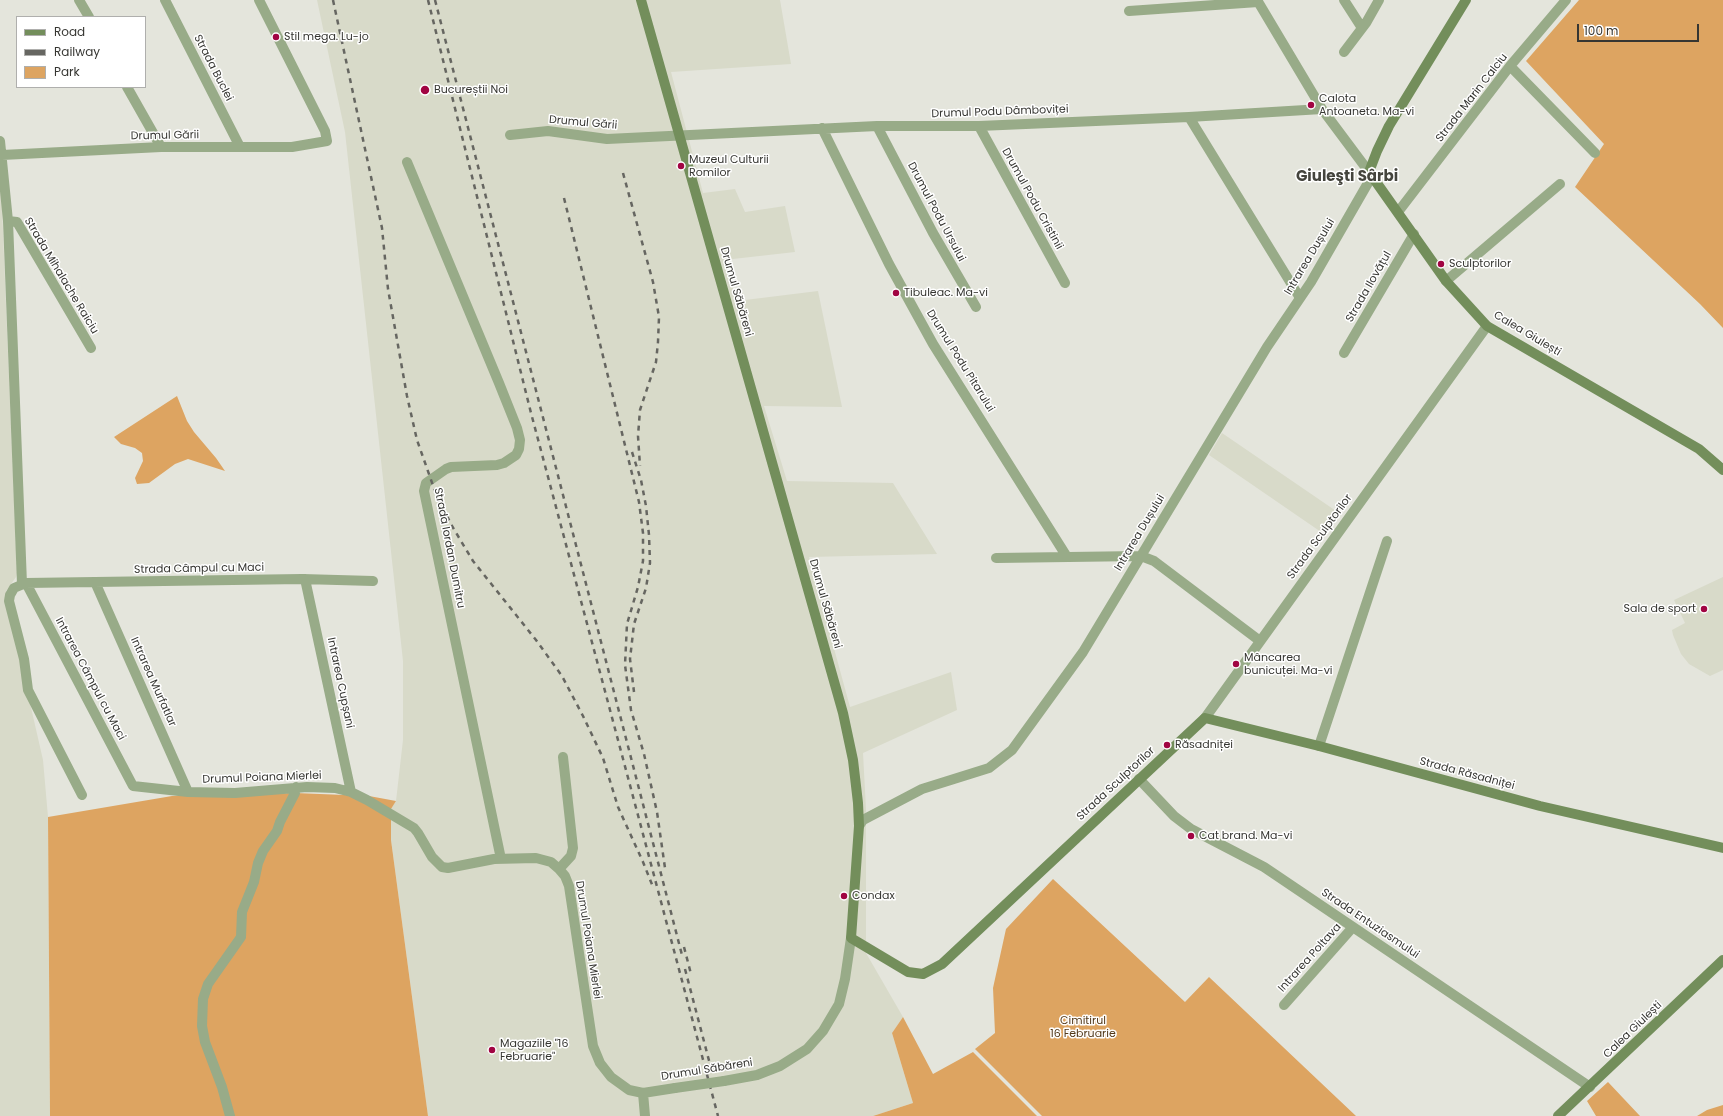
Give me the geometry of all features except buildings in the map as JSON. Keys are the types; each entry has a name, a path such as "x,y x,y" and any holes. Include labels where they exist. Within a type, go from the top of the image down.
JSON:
{"main road":[{"name":"Drumul Săbăreni","path":"641,0 843,713 853,760 859,826 851,938"},
{"path":"1371,174 1377,151 1389,126 1466,0"},
{"name":"Calea Giulești","path":"1371,174 1446,281 1487,326 1699,449 1723,470"},
{"name":"Strada Răsadniței","path":"1205,718 1319,746 1540,806 1723,848"},
{"name":"Strada Sculptorilor","path":"851,938 908,972 922,974 942,964 1205,718"},
{"name":"Calea Giulești","path":"1558,1116 1723,960"}],"street":[{"path":"80,0 88,16"},
{"name":"Strada Buclei","path":"166,0 240,147"},
{"name":"Drumul Gării","path":"2,155 161,147 298,147 327,141 325,131 259,0"},
{"path":"1344,0 1362,28"},
{"path":"1344,52 1362,28 1379,0"},
{"name":"Strada Marin Calciu","path":"1398,212 1510,66 1566,0"},
{"path":"1129,11 1258,1 1322,110 1371,174"},
{"path":"1510,66 1595,153"},
{"path":"128,88 161,147"},
{"name":"Drumul Podu Dâmboviței","path":"679,137 822,128 877,126 979,126 1322,110"},
{"path":"1189,117 1300,298"},
{"name":"Drumul Podu Ursului","path":"877,126 933,233 976,307"},
{"name":"Drumul Podu Cristinii","path":"979,126 1065,283"},
{"name":"Drumul Podu Pitarului","path":"822,128 889,264 933,344 1067,557"},
{"name":"Drumul Gării","path":"510,135 548,131 607,139 679,137"},
{"path":"0,141 8,221 24,584 12,591 9,601 24,659 28,690 82,795"},
{"name":"Strada Iordan Dumitru","path":"407,162 499,383 517,428 520,440 519,449 516,455 504,463 497,465 451,467 426,483 424,491 501,859"},
{"name":"Intrarea Dușului","path":"859,826 863,820 922,789 989,768 1012,750 1083,652 1267,347 1311,282 1371,174"},
{"path":"1446,281 1560,184"},
{"name":"Strada Mihalache Raiciu","path":"8,221 17,222 91,348"},
{"name":"Strada Ilovățul","path":"1344,353 1414,234"},
{"name":"Strada Sculptorilor","path":"1205,718 1487,326"},
{"path":"1319,746 1387,541"},
{"path":"996,558 1141,556 1154,561 1260,641"},
{"name":"Strada Câmpul cu Maci","path":"24,584 305,579 373,581"},
{"name":"Intrarea Cupșani","path":"305,579 351,792"},
{"name":"Intrarea Murfatlar","path":"95,582 188,792"},
{"name":"Intrarea Câmpul cu Maci","path":"24,584 132,786"},
{"path":"560,868 569,859 573,848 563,757"},
{"name":"Strada Entuziasmului","path":"1139,779 1174,816 1191,829 1264,867 1590,1087"},
{"name":"Drumul Poiana Mierlei","path":"132,786 188,792 235,793 296,787 335,788 351,792 378,806 414,828 432,857 442,867 448,868 501,859 536,858 551,862 560,868 569,886 592,1038 596,1054 605,1070 619,1084 629,1090 643,1092"},
{"path":"230,1116 222,1087 205,1042 202,1026 203,999 208,984 241,937 242,912 254,882 258,863 263,851 277,831 295,793 296,787"},
{"name":"Intrarea Poltava","path":"1284,1004 1353,927"},
{"name":"Drumul Săbăreni","path":"643,1092 724,1081 757,1074 780,1066 807,1049 823,1031 839,1004 845,979 851,938"},
{"path":"643,1092 645,1116"}],"shaded area":[{"path":"317,0 780,0 791,64 671,72 703,193 735,189 745,212 785,206 795,252 724,260 737,301 818,291 842,407 764,406 787,481 893,483 937,554 809,557 850,707 951,672 957,710 863,753 866,809 866,953 903,1017 892,1033 913,1103 873,1116 428,1116 391,840 391,809 396,801 403,740 403,661 345,132"},
{"path":"0,159 17,573 16,577 6,591 6,598 43,760 48,817 50,1116 0,1116"},
{"path":"1222,433 1339,513 1324,534 1209,455"},
{"path":"1723,577 1723,670 1710,676 1689,664 1681,654 1672,630 1685,623 1674,600"}],"green space":[{"path":"1579,0 1723,0 1723,328 1700,304 1575,187 1604,144 1526,61"},
{"path":"177,396 187,421 194,432 225,471 188,459 175,464 149,483 137,484 135,478 143,461 142,453 135,448 121,444 114,437"},
{"path":"295,793 369,796 396,801 391,809 391,840 428,1116 50,1116 48,817 172,796"},
{"name":"Cimitirul 16 Februarie","path":"1053,879 1185,1002 1209,977 1356,1116 1042,1116 975,1049 995,1033 993,988 1006,929"},
{"path":"903,1017 933,1074 973,1052 1037,1116 873,1116 913,1103 892,1033"},
{"path":"1608,1082 1640,1116 1596,1116 1587,1101"},
{"path":"1723,1105 1723,1116 1697,1116 1707,1110"}],"railway":[{"path":"333,0 382,228 388,289 407,396 417,440 436,494 452,526 473,561 536,640 562,676 603,758 618,807 653,887"},
{"path":"428,0 531,413 718,1116"},
{"path":"435,0 682,955"},
{"path":"623,173 653,282 659,317 656,362 640,410 638,436 640,466"},
{"path":"564,198 639,502 643,533 643,561 638,587 627,624 625,665 631,710 644,754 657,812 665,868"},
{"path":"632,452 641,480 646,506 650,563 646,588 634,624 630,659 634,692"},
{"path":"684,947 691,974"},
{"path":"685,969 712,1072"}],"place":[{"name":"Stil mega. Lu-jo","path":"276,37"},
{"name":"Bucureștii Noi","path":"425,90"},
{"name":"Calota Antoaneta. Ma-vi","path":"1311,105"},
{"name":"Muzeul Culturii Romilor","path":"681,166"},
{"name":"Sculptorilor","path":"1441,264"},
{"name":"Tibuleac. Ma-vi","path":"896,293"},
{"name":"Sala de sport","path":"1704,609"},
{"name":"Mâncarea bunicuței. Ma-vi","path":"1236,664"},
{"name":"Răsadniței","path":"1167,745"},
{"name":"Cat brand. Ma-vi","path":"1191,836"},
{"name":"Condax","path":"844,896"},
{"name":"Magaziile \"16 Februarie\"","path":"492,1050"}],"district":[{"name":"Giuleşti Sârbi","path":"1347,177"}]}
